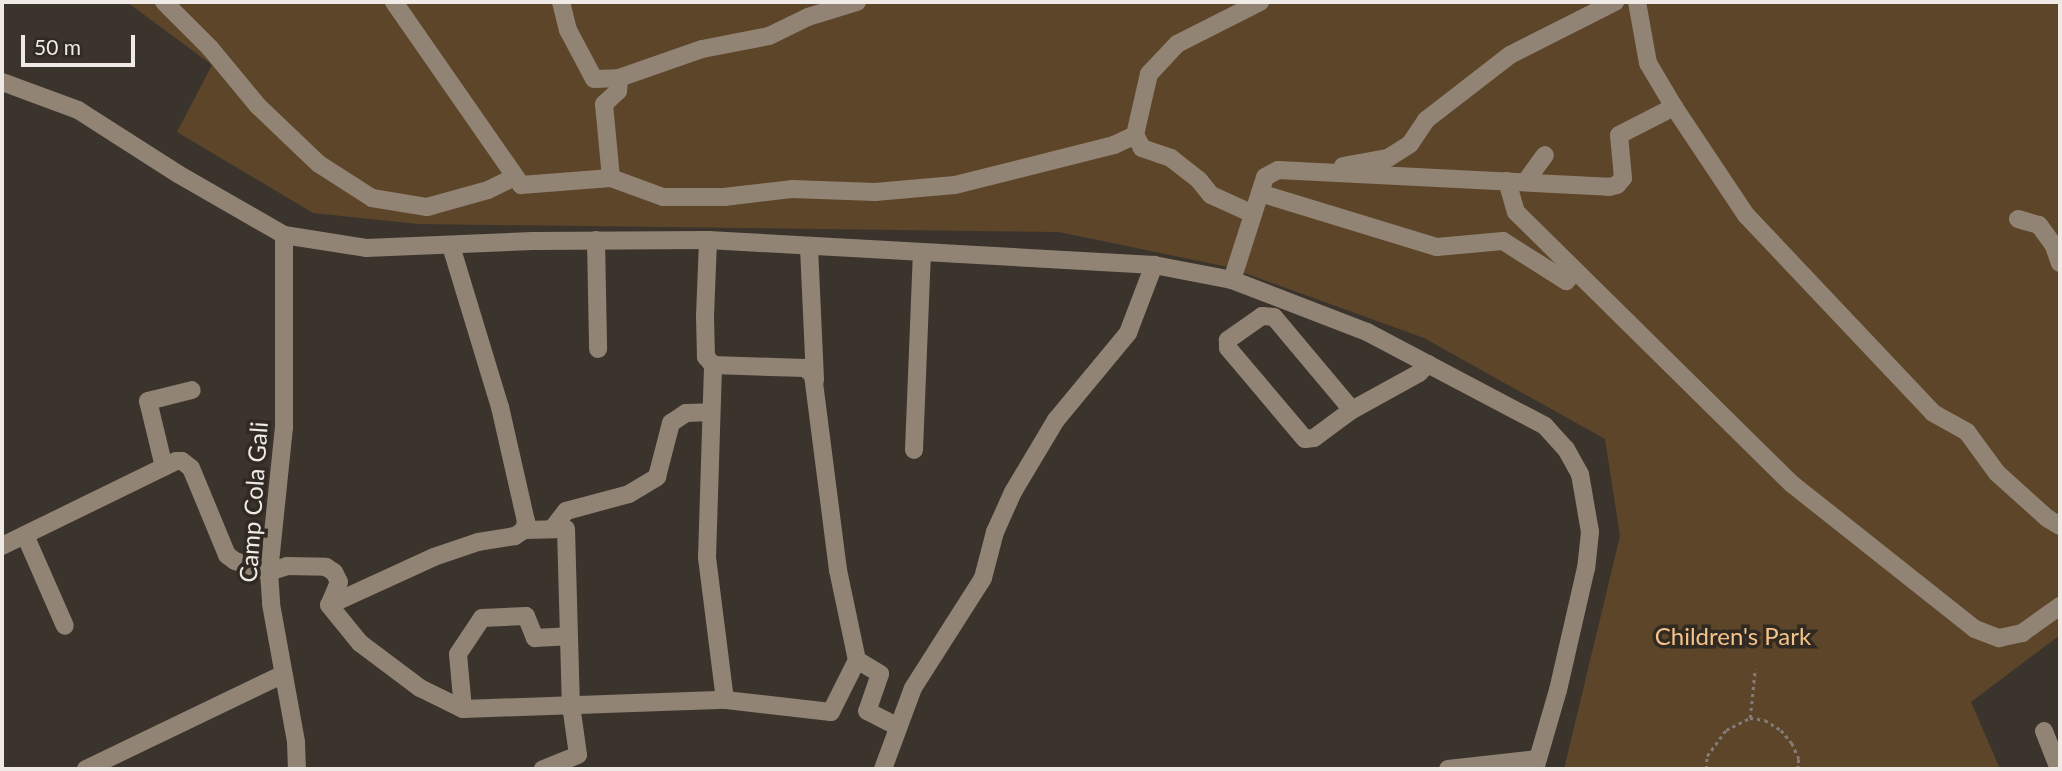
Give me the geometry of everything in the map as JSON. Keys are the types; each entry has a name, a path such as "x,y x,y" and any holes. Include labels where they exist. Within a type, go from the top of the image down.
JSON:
{"street":[{"path":"164,2 210,48 258,106 318,164 372,198 427,206 488,190 515,177"},
{"path":"394,2 521,186 611,178 663,197 724,197 792,189 875,192 955,185 1114,145 1135,135"},
{"path":"561,2 568,30 594,79 619,78 702,49 769,36 808,17 857,2"},
{"path":"1253,214 1211,195 1199,180 1171,158 1142,148 1135,135 1149,74 1177,44 1260,2"},
{"path":"1312,172 1388,158 1410,144 1426,120 1510,55 1615,2"},
{"path":"1637,2 1648,63 1746,215 1933,413 1967,432 1997,473 2047,518 2060,526"},
{"path":"611,178 604,104 618,91 619,78"},
{"path":"2,82 78,110 178,174 284,235 366,248 596,240 708,240 1154,265 1232,280 1367,332 1545,426 1566,449 1580,474 1590,532 1586,568 1562,678 1536,764 1458,769"},
{"path":"1232,280 1265,177 1278,170 1609,187 1617,185 1623,178 1619,135 1674,107"},
{"path":"1526,181 1545,155"},
{"path":"1507,181 1516,212 1792,484 1975,629 1999,638 2021,633 2060,606"},
{"path":"1260,192 1437,247 1503,241 1566,281 1576,272"},
{"path":"2018,219 2039,225 2054,246 2060,262"},
{"name":"Camp Cola Gali","path":"284,235 284,428 270,572 271,604 296,741 297,769"},
{"path":"596,240 598,349"},
{"path":"708,240 706,357 713,365 706,558 725,700"},
{"path":"451,246 500,407 526,522 524,530"},
{"path":"329,605 360,643 420,688 463,709 725,700 831,712 857,660 838,570 815,380 809,247"},
{"path":"914,450 922,252"},
{"path":"883,769 913,688 984,578 995,533 1013,492 1056,420 1128,333 1154,265"},
{"path":"1276,297 1268,315 1228,340 1228,348 1305,439 1314,438 1352,410 1419,373 1427,364"},
{"path":"1268,315 1275,317 1352,410"},
{"path":"713,365 805,368 815,380"},
{"path":"164,467 148,401 192,390"},
{"path":"552,529 566,511 629,495 657,477 671,423 686,413 711,412"},
{"path":"2,546 176,461 188,464 228,555 235,561 270,572 287,566 326,567 334,572 339,582 329,605"},
{"path":"329,605 434,557 478,542 515,536 524,530 566,529 571,705 578,755 542,769"},
{"path":"25,535 65,626"},
{"path":"463,709 458,654 482,618 526,616 535,639 568,636"},
{"path":"857,660 880,674 867,711 898,727"},
{"path":"86,769 283,674"},
{"path":"2044,731 2059,769"}],"path":[{"path":"1750,719 1755,669"},
{"path":"1706,769 1707,756 1726,730 1750,719 1765,720 1781,730 1792,743 1799,759 1798,769"}],"green space":[{"name":"Children's Park","path":"127,2 2060,2 2060,635 1971,702 2000,769 1564,769 1620,536 1605,439 1424,338 1228,267 1059,232 418,224 313,213 177,132 212,65"}]}
